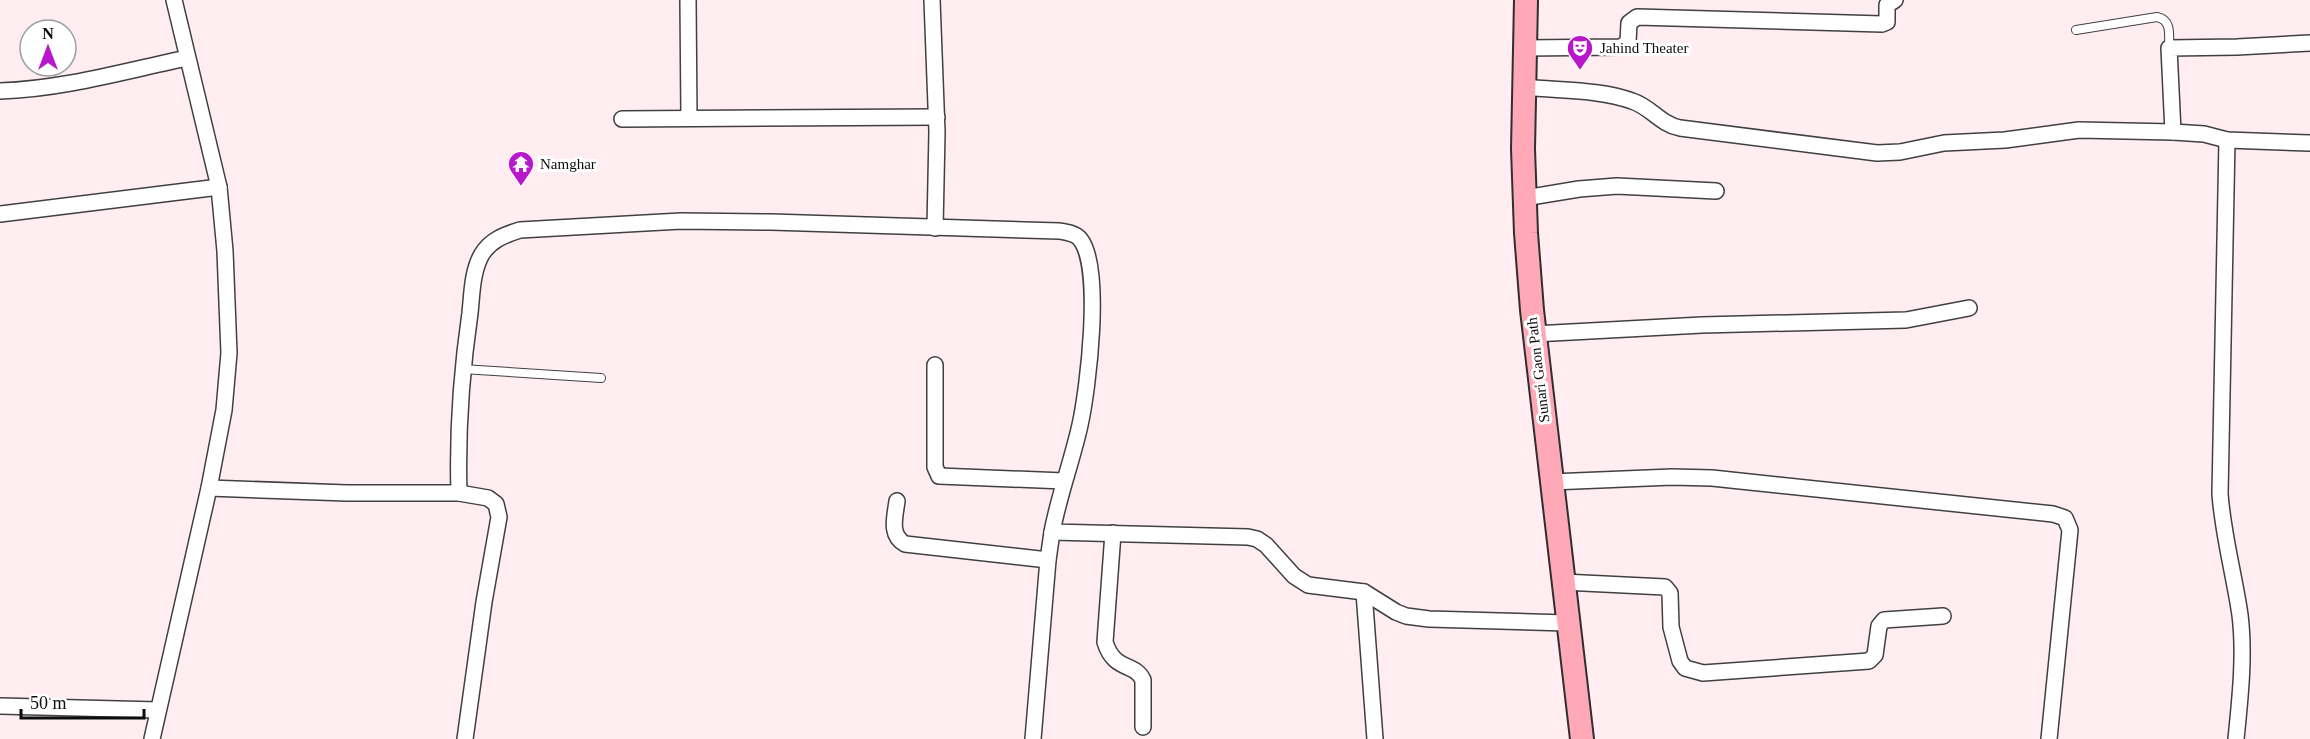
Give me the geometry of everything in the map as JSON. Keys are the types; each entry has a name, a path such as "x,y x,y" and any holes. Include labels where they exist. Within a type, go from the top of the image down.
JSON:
{"street":[{"path":"152,739 209,488 224,410 229,353 225,251 219,187 174,0"},
{"path":"688,0 689,118"},
{"path":"932,0 937,117 935,228"},
{"name":"Sunari Gaon Path","path":"1526,0 1524,198 1534,334 1582,739"},
{"path":"1525,48 1621,47 1628,42 1629,23 1637,17 1882,24 1887,22 1887,5 1895,0"},
{"path":"2173,132 2169,48 2237,47 2310,42"},
{"path":"0,91 26,90 78,82 187,58"},
{"path":"1524,87 1622,97 1648,108 1664,123 1680,128 1877,153 1900,152 1944,143 2005,140 2079,130 2173,132 2204,134 2228,140 2310,143"},
{"path":"622,119 937,117"},
{"path":"2228,140 2220,494 2225,543 2240,617 2241,657 2236,739"},
{"path":"1524,198 1617,186 1716,191"},
{"path":"0,214 219,187"},
{"path":"459,493 458,427 462,369 475,273 481,256 491,243 520,230 681,222 771,222 1069,232 1079,238 1089,261 1093,311 1088,377 1080,426 1064,481 1047,560 1033,739"},
{"path":"1534,334 1731,324 1906,321 1970,308"},
{"path":"935,365 935,467 939,476 1064,481"},
{"path":"1551,482 1672,477 1712,478 2053,513 2065,518 2070,530 2049,739"},
{"path":"209,488 347,493 459,493 488,498 496,504 498,517 465,739"},
{"path":"897,501 894,532 898,540 905,544 1047,560"},
{"path":"1052,532 1257,539 1266,545 1294,576 1308,585 1364,592 1396,612 1418,618 1567,623"},
{"path":"1113,533 1105,642 1109,654 1115,661 1135,671 1143,680 1143,727"},
{"path":"1563,582 1665,587 1670,593 1671,627 1680,661 1685,668 1703,673 1869,660 1875,655 1881,622 1888,619 1943,616"},
{"path":"1364,592 1375,739"},
{"path":"0,706 158,710"}],"lane":[{"path":"2076,30 2157,17 2163,18 2168,27 2169,48"},
{"path":"462,369 601,378"}],"place":[{"name":"Jahind Theater","path":"1580,71"},
{"name":"Namghar","path":"521,187"}]}
